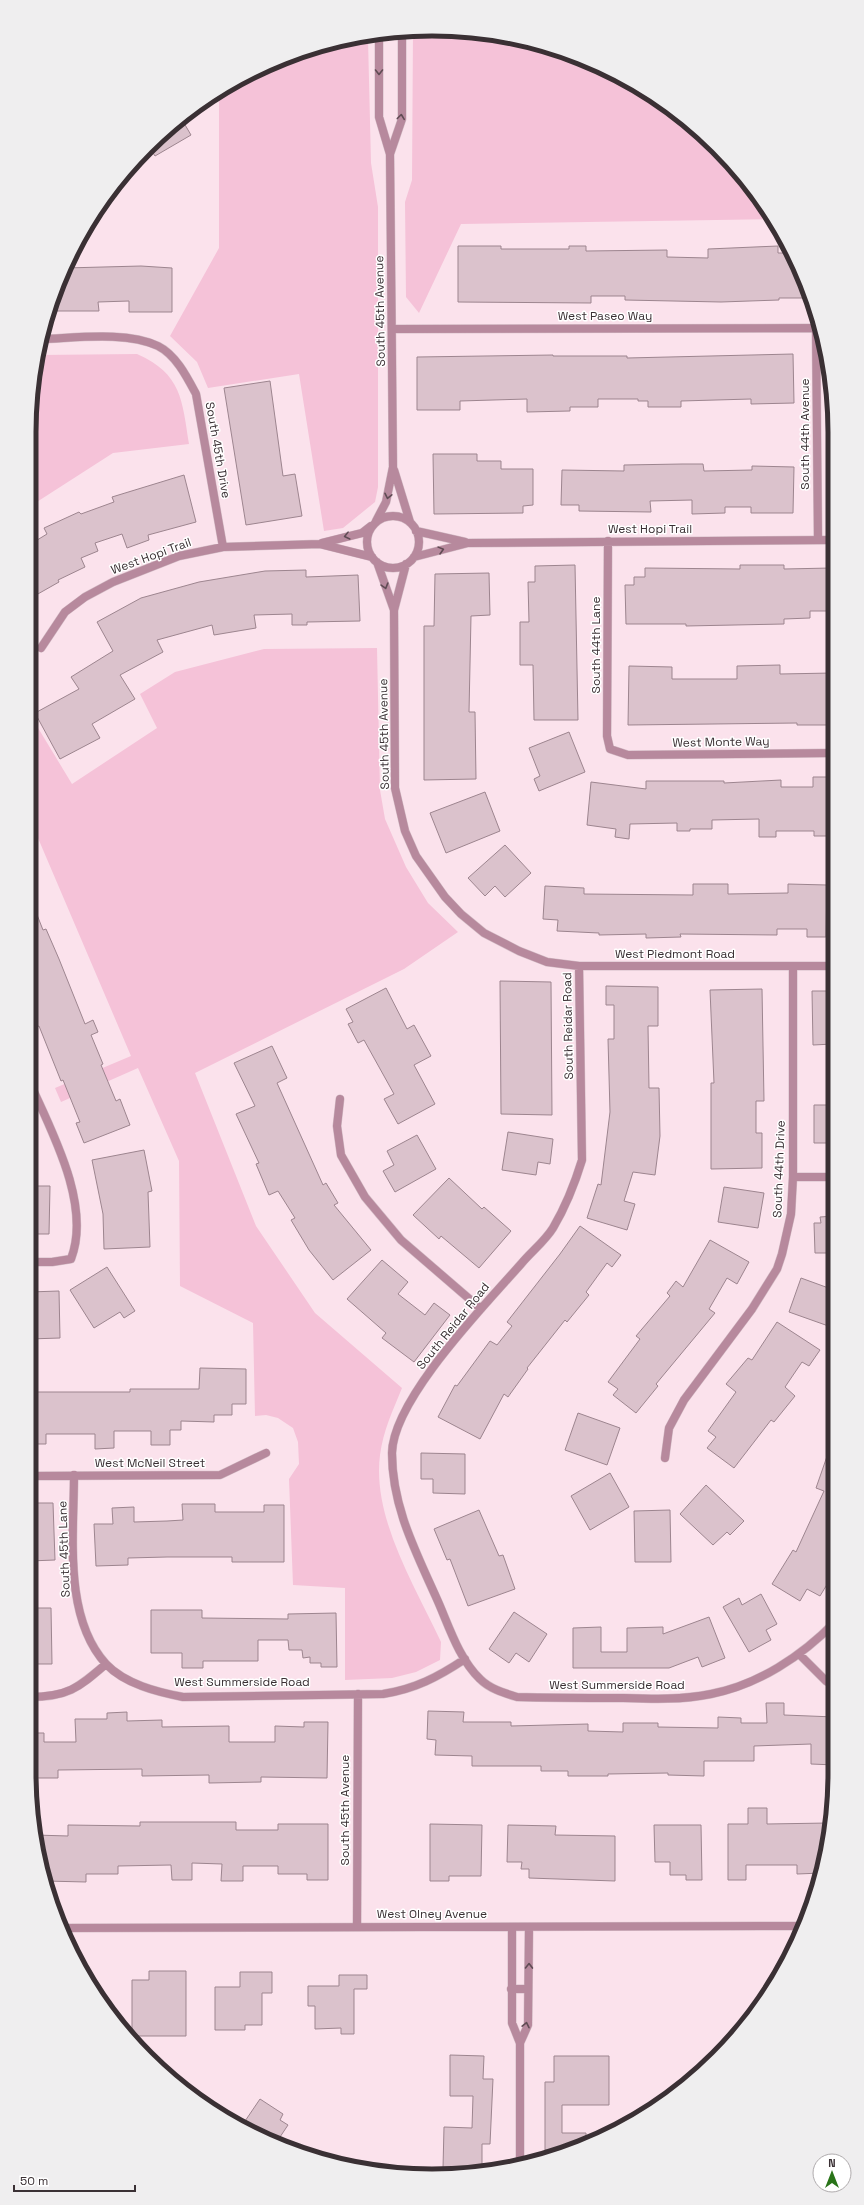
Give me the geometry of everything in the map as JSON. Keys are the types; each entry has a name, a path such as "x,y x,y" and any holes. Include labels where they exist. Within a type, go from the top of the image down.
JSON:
{"street":[{"name":"South 45th Avenue","path":"390,154 402,119 402,37"},
{"name":"South 45th Avenue","path":"374,524 386,502 393,467 390,154 379,117 379,39"},
{"name":"West Paseo Way","path":"392,329 814,328"},
{"name":"South 45th Drive","path":"47,339 123,338 141,340 159,347 177,362 188,378 196,394 223,546"},
{"name":"South 44th Avenue","path":"817,340 818,540"},
{"name":"South 45th Avenue","path":"393,467 410,522"},
{"name":"West Hopi Trail","path":"41,648 65,612 85,597 113,582 179,556 223,546 320,544 362,532 387,516 393,515 410,522"},
{"path":"410,522 416,531 419,544 414,557"},
{"path":"374,524 366,541 367,550 374,560"},
{"name":"West Hopi Trail","path":"416,531 468,543"},
{"name":"West Hopi Trail","path":"320,544 374,560 391,568 406,564 414,557 468,543 828,540"},
{"name":"South 44th Lane","path":"608,541 607,736 610,750"},
{"name":"South 45th Avenue","path":"374,560 394,610"},
{"name":"South 45th Avenue","path":"406,564 394,610 395,788 405,831 416,856 445,897 461,914 484,933 519,951"},
{"name":"West Monte Way","path":"610,750 628,755 828,753"},
{"name":"West Piedmont Road","path":"519,951 548,962 579,966 828,966"},
{"name":"South Reidar Road","path":"498,1691 480,1680 465,1659 413,1548 397,1501 392,1451 400,1422 410,1401 436,1364 481,1309 552,1229 573,1190 582,1160 579,966"},
{"name":"South 44th Drive","path":"665,1458 670,1428 684,1400 752,1309 777,1269 782,1254 791,1214 793,1177 793,966"},
{"path":"36,1097 68,1172 75,1209 76,1247 71,1259 52,1262 36,1262"},
{"path":"340,1099 337,1126 341,1155 365,1197 401,1240 481,1309"},
{"path":"793,1177 828,1177"},
{"name":"West McNeil Street","path":"36,1476 220,1475 266,1453"},
{"name":"South 45th Lane","path":"74,1476 75,1584 77,1603 87,1633 106,1664"},
{"name":"West Summerside Road","path":"498,1691 517,1697 691,1698 712,1694 746,1683 771,1671 799,1654 828,1628"},
{"path":"799,1654 828,1682"},
{"name":"West Summerside Road","path":"106,1664 136,1684 160,1692 183,1697 358,1694 404,1691 440,1676 465,1659"},
{"path":"36,1697 64,1693 80,1686 106,1664"},
{"name":"South 45th Avenue","path":"357,1926 358,1694"},
{"name":"West Olney Avenue","path":"67,1928 798,1926"},
{"path":"512,1927 512,2023 520,2044 520,2159"},
{"path":"520,2044 528,2025 529,1927"},
{"path":"511,1989 528,1989"}],"shaded area":[{"path":"432,36 484,39 534,49 584,66 630,89 652,103 693,134 712,152 746,191 766,219 461,224 419,313 406,297 405,202 412,180 413,37"},
{"path":"368,41 371,163 378,207 378,487 375,502 343,528 324,531 299,374 208,388 197,362 170,336 219,248 219,99 234,89 280,66 330,49"},
{"path":"137,354 152,362 163,370 177,390 184,414 189,444 113,453 36,502 37,406 39,380 44,355"},
{"path":"377,648 380,790 385,819 406,867 428,903 458,932 404,969 195,1073 256,1226 315,1313 402,1388 381,1446 379,1479 382,1503 389,1527 408,1575 441,1642 440,1660 416,1672 392,1678 345,1680 345,1588 293,1585 289,1479 299,1464 298,1442 293,1428 278,1418 266,1415 255,1416 253,1323 180,1286 179,1161 138,1068 61,1102 55,1088 131,1056 36,833 36,725 72,784 157,728 140,694 175,672 264,649"}],"building":[{"path":"184,123 191,135 155,156 152,152"},
{"path":"458,246 501,246 501,249 569,249 569,246 586,246 586,251 667,250 667,257 708,258 708,249 778,246 778,253 785,253 798,280 804,298 779,298 779,300 721,302 625,300 625,296 591,296 591,303 458,302"},
{"path":"141,266 172,268 172,312 129,312 129,301 98,302 99,311 55,311 72,268"},
{"path":"793,354 794,403 751,404 751,399 681,401 681,407 648,407 648,401 638,401 638,399 598,399 598,407 570,407 570,411 527,412 527,399 460,401 460,410 417,410 417,357 553,355 627,356 627,358"},
{"path":"270,381 283,476 295,474 302,516 246,525 224,388"},
{"path":"433,454 477,454 477,461 501,461 501,469 533,469 533,505 523,506 523,513 434,514"},
{"path":"703,464 704,471 752,470 752,466 794,467 793,513 751,513 751,507 725,507 725,513 692,514 692,500 650,501 651,512 579,511 579,505 561,505 562,470 624,471 624,465"},
{"path":"184,475 196,522 148,535 149,540 127,548 122,534 95,543 98,551 81,558 85,567 58,580 59,582 36,595 36,541 47,534 44,528 79,512 81,514 114,502 112,497"},
{"path":"575,565 578,720 534,720 533,665 520,665 520,622 529,622 528,582 535,582 535,566"},
{"path":"740,565 784,565 784,569 828,568 828,611 810,611 810,618 784,619 784,624 686,626 686,624 626,624 625,585 634,585 634,577 645,577 645,568 740,569"},
{"path":"306,570 306,577 358,575 360,621 307,622 307,625 292,625 292,614 254,615 256,628 214,635 212,625 157,640 163,652 120,675 135,699 92,724 100,738 60,759 36,712 79,689 71,677 113,651 97,622 141,598 199,582 265,571"},
{"path":"489,573 490,615 471,616 469,712 475,712 476,779 424,780 424,626 434,626 435,574"},
{"path":"780,665 780,674 828,673 828,725 797,725 797,723 628,725 629,666 672,667 672,679 737,679 737,666"},
{"path":"569,732 585,772 539,791 534,779 540,776 529,748"},
{"path":"813,777 828,777 828,836 814,836 814,831 776,831 776,837 759,837 759,819 712,820 712,829 690,829 690,831 677,831 677,823 630,824 629,839 615,837 616,829 587,825 591,782 646,789 646,781 724,781 724,783 781,780 781,787 813,787"},
{"path":"485,792 500,831 446,853 430,813"},
{"path":"505,845 531,873 505,897 495,886 485,896 468,878"},
{"path":"693,884 728,884 728,894 788,893 788,884 827,885 826,937 807,937 807,929 777,929 777,935 680,934 681,937 646,938 646,934 599,935 599,933 557,931 558,920 543,919 545,886 584,888 584,894 693,895"},
{"path":"36,912 43,930 46,929 85,1024 93,1020 98,1032 91,1035 103,1064 101,1065 116,1101 120,1099 130,1125 84,1143 76,1123 80,1122 63,1080 61,1081 39,1026 36,1027"},
{"path":"500,981 551,982 552,1115 501,1114"},
{"path":"606,986 658,987 658,1026 648,1026 649,1088 659,1088 660,1136 655,1175 633,1172 624,1201 635,1204 627,1230 587,1218 598,1184 601,1185 610,1112 608,1039 614,1039 614,1005 606,1005"},
{"path":"386,988 407,1029 414,1025 431,1056 414,1065 435,1104 398,1124 384,1099 394,1094 364,1040 358,1043 348,1024 353,1022 346,1009"},
{"path":"762,989 764,1101 756,1101 756,1133 762,1133 762,1168 711,1169 711,1083 714,1083 710,990"},
{"path":"812,991 828,991 828,1044 813,1045"},
{"path":"272,1046 287,1078 277,1083 323,1185 326,1183 338,1203 334,1205 371,1250 333,1280 309,1250 291,1220 295,1218 278,1191 269,1195 256,1164 259,1163 236,1114 255,1106 234,1063"},
{"path":"814,1105 828,1105 828,1143 814,1143"},
{"path":"508,1132 553,1139 550,1164 538,1162 536,1175 502,1170"},
{"path":"417,1135 436,1169 395,1192 383,1171 394,1165 387,1151"},
{"path":"144,1150 152,1191 148,1192 150,1247 104,1249 103,1214 92,1160"},
{"path":"449,1178 482,1209 484,1207 511,1231 479,1268 441,1236 439,1239 413,1215"},
{"path":"36,1186 50,1186 49,1234 36,1234"},
{"path":"724,1187 764,1193 758,1228 718,1222"},
{"path":"828,1216 828,1253 815,1253 814,1223 821,1223 820,1217"},
{"path":"580,1226 621,1255 612,1267 607,1263 586,1292 589,1295 567,1322 565,1320 527,1368 528,1369 508,1397 504,1394 480,1439 438,1417 455,1385 457,1386 490,1341 497,1345 512,1326 507,1322"},
{"path":"710,1240 749,1262 737,1284 727,1278 709,1309 715,1313 656,1384 658,1386 636,1413 613,1395 618,1389 608,1382 640,1339 636,1336 670,1296 667,1293 676,1281 683,1287"},
{"path":"382,1260 408,1282 398,1294 425,1315 434,1303 450,1315 414,1362 382,1338 386,1333 347,1299"},
{"path":"107,1267 135,1311 124,1318 120,1312 94,1328 70,1290"},
{"path":"801,1278 828,1288 828,1326 789,1312"},
{"path":"59,1291 60,1338 36,1339 36,1292"},
{"path":"777,1322 820,1350 809,1366 802,1362 785,1387 795,1396 774,1422 771,1420 734,1468 707,1448 716,1437 708,1431 736,1392 726,1384 748,1358 752,1360"},
{"path":"200,1368 246,1369 246,1404 232,1404 232,1415 214,1415 214,1422 181,1421 181,1430 170,1430 170,1445 151,1445 151,1431 114,1431 114,1448 95,1449 95,1434 46,1434 46,1444 36,1444 36,1392 130,1392 130,1389 199,1389"},
{"path":"578,1413 620,1428 607,1465 565,1450"},
{"path":"421,1453 465,1454 465,1494 433,1493 433,1479 421,1479"},
{"path":"828,1454 828,1583 820,1596 807,1589 800,1601 772,1584 793,1550 796,1552 824,1491 816,1488"},
{"path":"610,1473 629,1507 590,1530 571,1496"},
{"path":"706,1485 744,1521 730,1535 727,1532 713,1545 680,1514"},
{"path":"36,1503 53,1503 55,1560 36,1561"},
{"path":"182,1504 215,1504 215,1512 264,1512 264,1505 284,1505 284,1562 232,1562 232,1557 167,1557 128,1558 128,1565 96,1566 94,1524 113,1524 112,1508 134,1507 134,1522 167,1521 183,1520"},
{"path":"479,1510 499,1556 503,1555 515,1589 468,1606 450,1559 447,1560 434,1529"},
{"path":"670,1510 671,1562 635,1562 634,1511"},
{"path":"761,1594 777,1624 766,1630 771,1640 749,1652 723,1607 739,1598 742,1605"},
{"path":"36,1608 51,1608 52,1664 36,1664"},
{"path":"151,1610 202,1610 202,1618 288,1619 288,1614 336,1613 337,1667 321,1667 321,1663 310,1663 310,1657 303,1658 302,1650 289,1650 288,1640 258,1640 258,1661 203,1661 203,1668 182,1668 182,1653 151,1653"},
{"path":"514,1612 547,1634 529,1662 516,1653 509,1663 489,1649"},
{"path":"709,1617 725,1658 702,1667 698,1657 669,1668 573,1668 573,1628 601,1627 601,1652 627,1652 627,1628 663,1627 663,1634"},
{"path":"766,1703 784,1703 784,1715 828,1717 828,1765 811,1764 811,1744 754,1746 754,1761 704,1761 704,1776 668,1775 668,1773 568,1776 568,1771 541,1771 541,1766 472,1766 472,1756 435,1755 436,1740 427,1739 428,1711 464,1712 463,1722 511,1722 511,1726 588,1724 588,1731 623,1732 623,1723 658,1723 658,1727 718,1728 718,1717 741,1718 741,1723 767,1723"},
{"path":"127,1712 127,1721 162,1720 162,1727 229,1726 229,1742 275,1742 275,1726 304,1727 304,1722 328,1722 327,1778 261,1777 261,1782 209,1783 209,1775 142,1776 142,1769 58,1770 58,1778 36,1778 36,1733 44,1733 44,1742 76,1742 75,1719 107,1719 107,1713"},
{"path":"748,1808 767,1808 767,1824 825,1823 815,1873 797,1874 797,1865 746,1865 746,1880 728,1880 728,1824 748,1824"},
{"path":"140,1822 236,1822 236,1830 278,1830 278,1824 328,1824 328,1880 307,1880 307,1874 278,1874 278,1866 243,1866 243,1881 221,1881 222,1864 192,1863 192,1880 172,1880 171,1865 118,1866 118,1874 86,1874 86,1882 51,1881 41,1835 68,1836 68,1825 140,1826"},
{"path":"430,1824 482,1825 481,1876 449,1876 449,1881 430,1881"},
{"path":"508,1825 556,1826 555,1835 615,1836 615,1881 529,1878 529,1869 521,1869 522,1862 507,1862"},
{"path":"654,1825 701,1825 702,1880 686,1880 686,1875 670,1875 670,1862 655,1862"},
{"path":"149,1971 186,1971 186,2036 136,2036 132,2032 132,1980 149,1980"},
{"path":"240,1972 272,1972 272,1993 262,1993 262,2025 245,2025 245,2030 215,2030 215,1987 240,1987"},
{"path":"339,1975 367,1975 367,1989 354,1989 354,2034 341,2034 341,2028 315,2029 315,2006 308,2006 308,1986 339,1986"},
{"path":"450,2055 484,2056 483,2079 493,2079 490,2144 482,2144 482,2166 443,2168 444,2127 472,2128 473,2096 450,2096"},
{"path":"554,2056 609,2056 609,2105 562,2105 562,2133 586,2133 586,2138 553,2150 545,2150 545,2082 554,2082"},
{"path":"260,2099 283,2114 280,2120 288,2125 279,2139 245,2122"}]}
